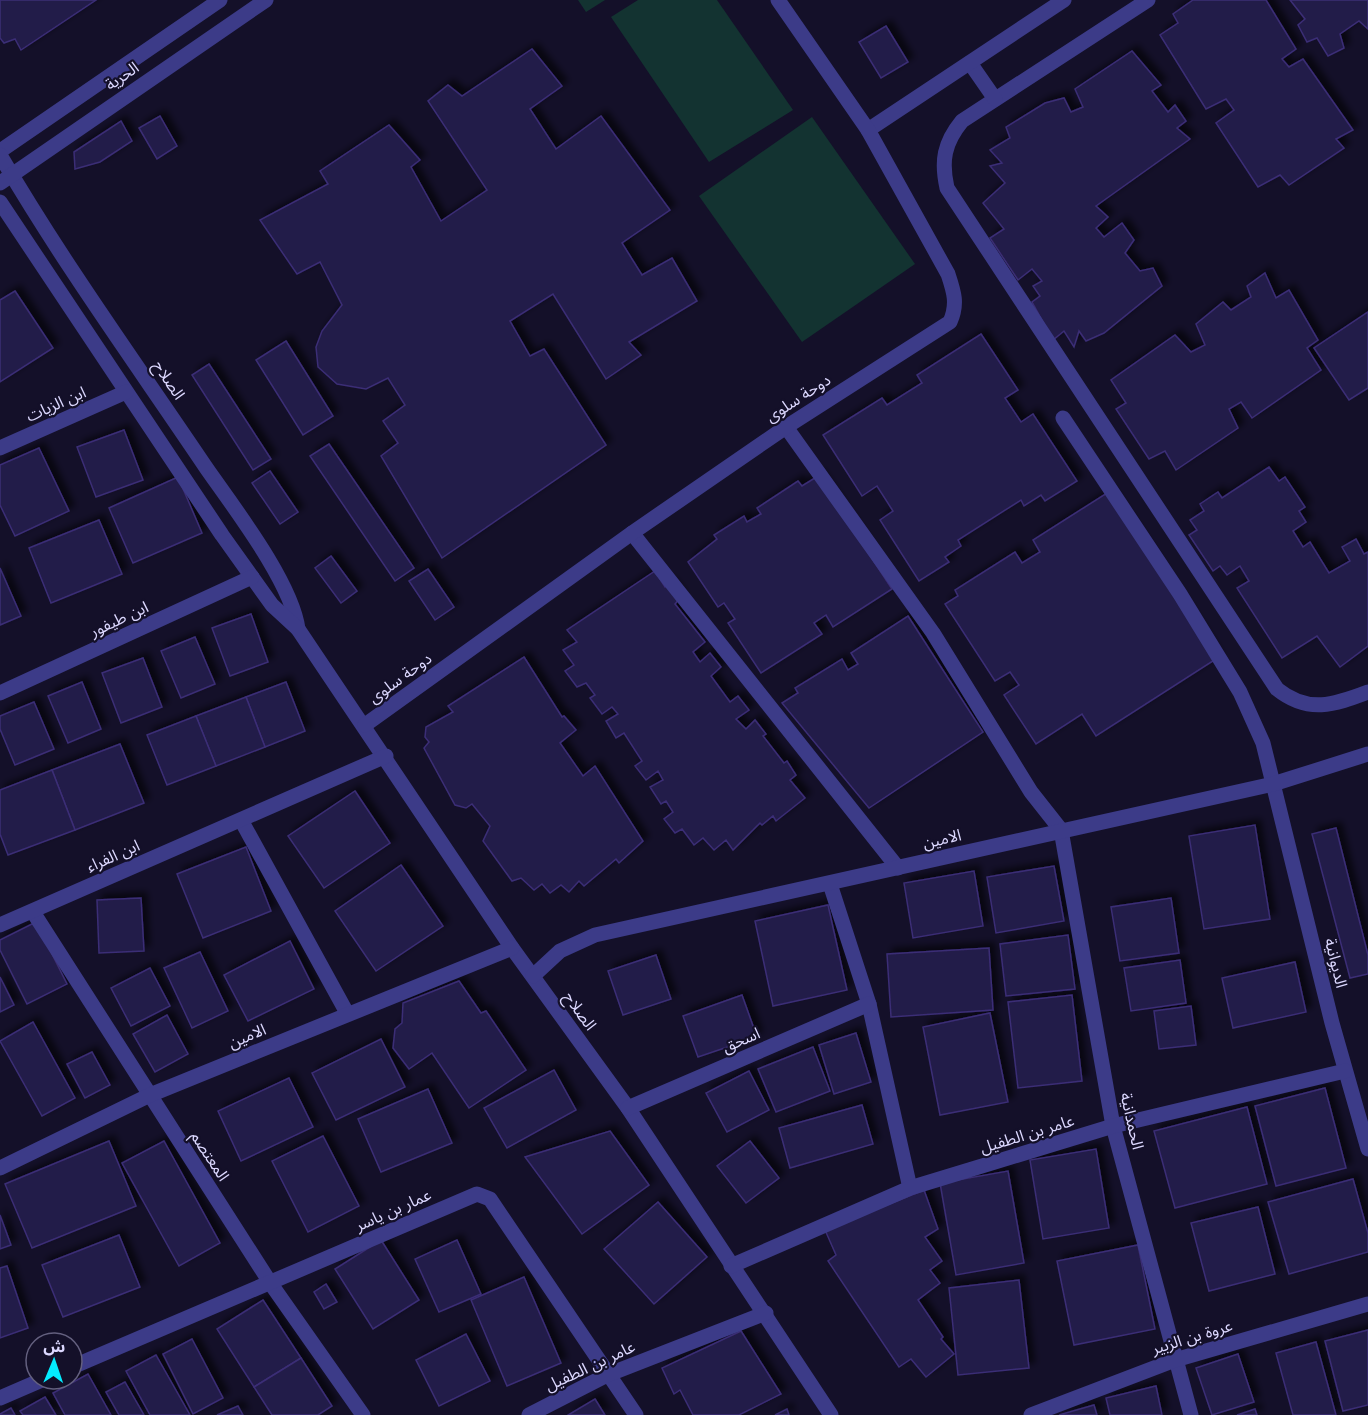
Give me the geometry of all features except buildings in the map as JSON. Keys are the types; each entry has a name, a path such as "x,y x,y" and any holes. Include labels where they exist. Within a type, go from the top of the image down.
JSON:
{"street":[{"name":"الحرية","path":"0,153 220,0"},
{"name":"الحرية","path":"6,179 266,0"},
{"name":"دوحة سلوى","path":"365,725 632,533 786,427 950,322 956,309 955,294 948,274 868,130 778,0"},
{"path":"868,130 1064,0"},
{"path":"1148,0 962,121 950,135 944,152 943,171 947,188 1277,689 1289,699 1317,707 1332,705 1368,692"},
{"path":"970,63 994,99"},
{"name":"الصلاح","path":"0,153 6,179 36,216 243,521 289,595 298,629"},
{"name":"الصلاح","path":"0,202 252,577 272,605 298,629 386,756 512,948 628,1108 731,1266 766,1313 831,1415"},
{"name":"ابن الزيات","path":"0,448 126,392"},
{"name":"الديوانية","path":"1063,418 1180,594 1240,692 1263,743 1345,1071 1368,1149"},
{"path":"786,427 933,633 1031,792 1061,830"},
{"path":"632,533 898,868"},
{"name":"ابن طيفور","path":"0,693 252,577"},
{"name":"الامين","path":"533,976 560,951 595,935 1273,784 1368,753"},
{"name":"ابن الفراء","path":"0,925 386,756"},
{"path":"241,820 346,1013"},
{"name":"الحمدانية","path":"1061,830 1113,1126 1191,1415"},
{"path":"830,884 869,1004 910,1188"},
{"name":"المعتصم","path":"33,912 271,1284 363,1415"},
{"name":"الامين","path":"0,1168 150,1095 346,1013 512,948"},
{"name":"اسحق","path":"628,1108 869,1004"},
{"name":"عامر بن الطفيل","path":"731,1266 910,1188 1113,1126 1345,1071"},
{"name":"عمار بن ياسر","path":"84,1362 477,1194 490,1199 636,1415"},
{"name":"عروة بن الزبير","path":"1030,1415 1175,1360 1368,1305"},
{"name":"عامر بن الطفيل","path":"529,1415 607,1375 766,1313"},
{"path":"0,1398 24,1388"}],"green space":[{"path":"578,0 605,0 586,12"},
{"path":"638,0 717,0 793,110 709,162 611,17"},
{"path":"812,117 915,264 802,342 699,196"}]}
